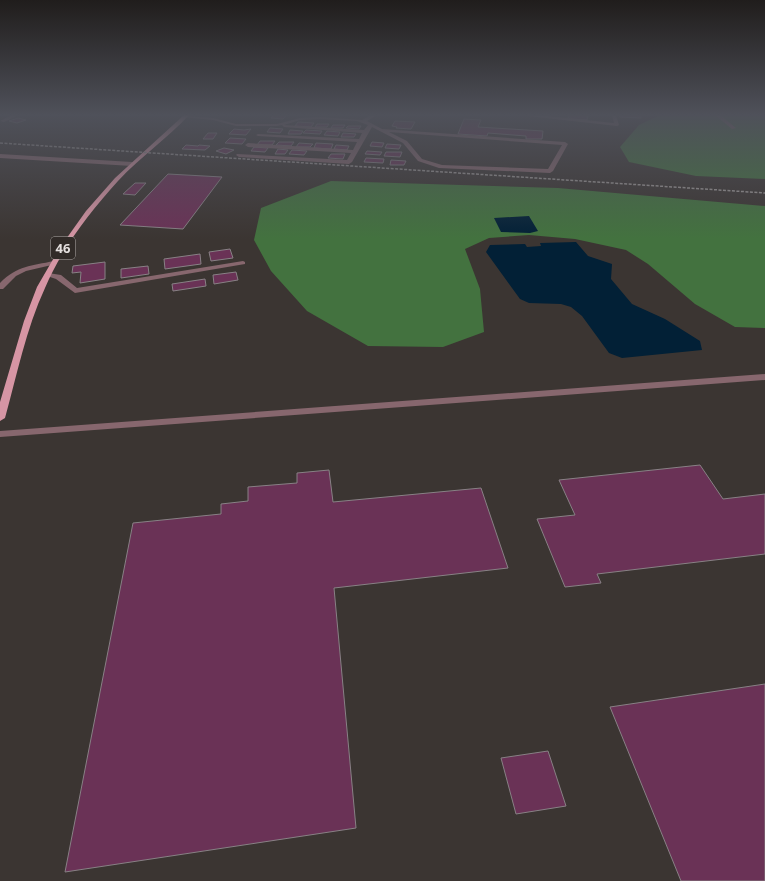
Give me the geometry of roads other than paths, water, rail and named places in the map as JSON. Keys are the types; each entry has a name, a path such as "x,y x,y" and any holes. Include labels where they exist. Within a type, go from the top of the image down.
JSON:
{"main road":[{"name":"46","path":"0,418 33,307 54,263 71,236 103,195 141,156"}],"street":[{"path":"2,156 132,164"},
{"path":"256,156 349,162 352,156"},
{"path":"417,156 420,160 441,167 550,171 558,156"},
{"path":"0,287 13,274 24,269 54,263"},
{"path":"48,275 58,277 76,291 243,263"},
{"path":"0,434 765,377"}],"water":[{"path":"529,216 538,231 530,233 501,232 494,218"},
{"path":"576,242 588,256 612,264 611,279 632,304 665,319 700,341 702,350 622,358 609,353 582,316 571,307 561,304 529,303 520,299 486,252 490,245 525,244 527,247 541,246 540,243"}],"railway":[{"path":"201,156 765,193"}]}
